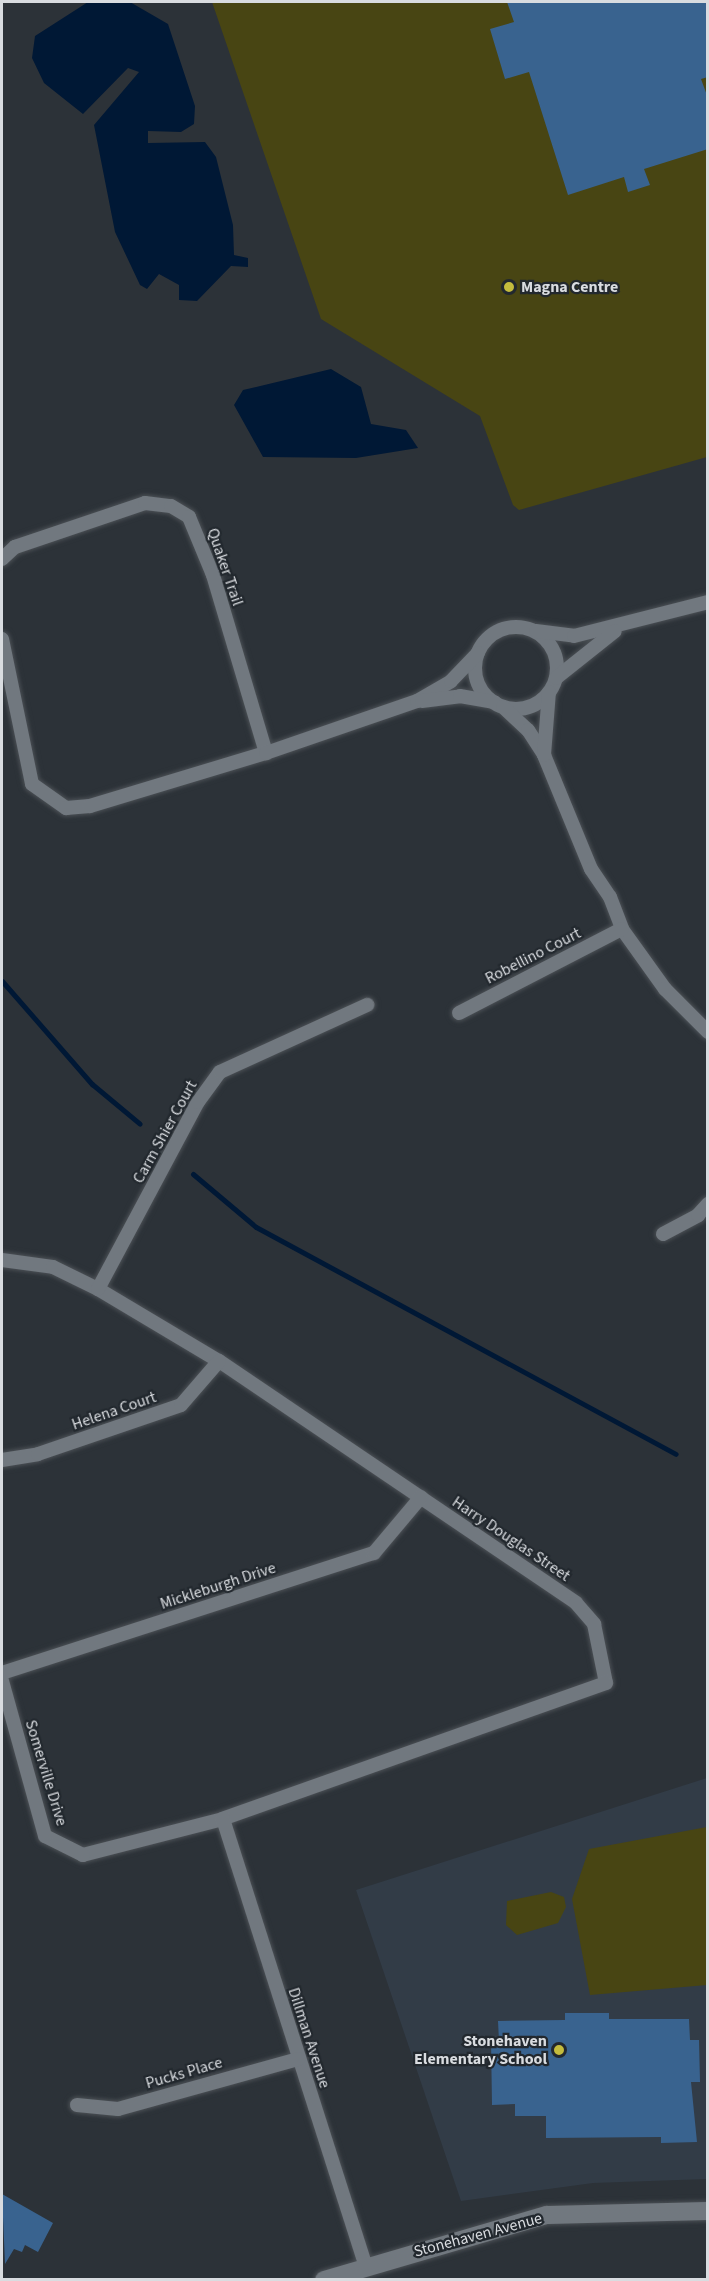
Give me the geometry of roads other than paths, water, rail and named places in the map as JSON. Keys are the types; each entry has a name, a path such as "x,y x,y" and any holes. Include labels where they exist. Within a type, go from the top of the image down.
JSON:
{"street":[{"name":"Quaker Trail","path":"2,559 15,547 145,503 171,506 189,517 213,575 266,753"},
{"path":"2,639 32,784 66,808 266,753 417,701 451,681 478,653 490,636 503,629 574,636 621,626 708,602"},
{"path":"544,755 544,718 549,692 556,678 621,626"},
{"path":"534,631 554,653 556,678"},
{"path":"478,653 477,680 528,730 544,755 591,869 610,897 622,929 665,989 708,1032"},
{"path":"417,701 460,696 499,704 531,706 549,692"},
{"name":"Robellino Court","path":"459,1012 622,929"},
{"name":"Carm Shier Court","path":"98,1289 198,1102 220,1072 367,1005"},
{"path":"663,1234 698,1215 708,1204"},
{"name":"Harry Douglas Street","path":"2,1260 53,1267 98,1289 219,1361 576,1603 594,1624 606,1683 223,1819"},
{"name":"Helena Court","path":"2,1460 38,1454 182,1405 219,1361"},
{"name":"Mickleburgh Drive","path":"2,1673 374,1553 421,1497"},
{"name":"Somerville Drive","path":"2,1681 45,1836 82,1855 223,1819"},
{"name":"Dillman Avenue","path":"223,1819 366,2266"},
{"name":"Pucks Place","path":"77,2105 118,2109 298,2058"},
{"name":"Stonehaven Avenue","path":"324,2280 547,2215 708,2211"}],"water":[{"path":"88,2 130,2 168,24 195,106 194,124 181,132 148,131 148,143 205,142 216,157 233,225 234,255 248,258 248,267 231,266 197,301 179,300 179,285 159,274 147,289 140,285 115,232 94,125 139,72 128,68 83,114 44,83 32,58 35,36"},
{"path":"331,369 361,387 371,424 406,430 418,448 356,458 263,457 234,405 243,390"}],"waterway":[{"path":"2,981 92,1084 140,1124"},
{"path":"193,1174 256,1227 675,1454"}],"place":[{"name":"Magna Centre","path":"509,287"},
{"name":"Stonehaven Elementary School","path":"559,2050"}]}
